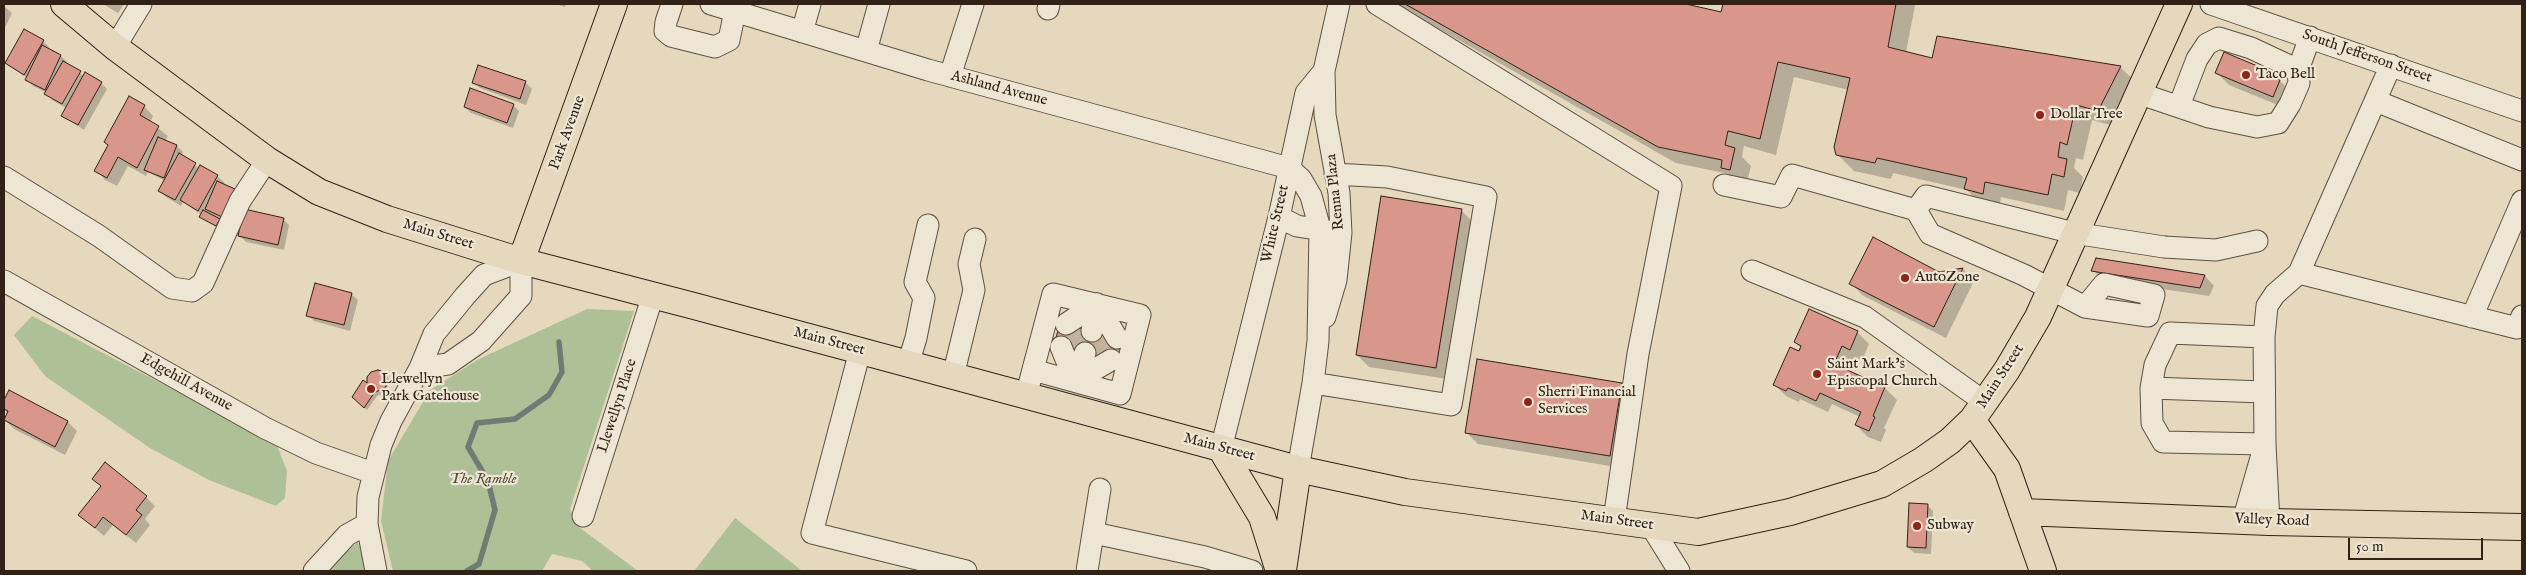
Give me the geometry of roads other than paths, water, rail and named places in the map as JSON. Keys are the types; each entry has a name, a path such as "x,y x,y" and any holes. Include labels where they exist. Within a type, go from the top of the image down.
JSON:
{"main road":[{"name":"Main Street","path":"64,4 115,47 268,160 319,192 351,206 521,261 654,295 1298,469 1405,492 1698,532 1790,512 1882,484 1923,460 1950,440 1979,412 2021,347 2050,289 2179,4"},
{"name":"Park Avenue","path":"521,261 614,4"},
{"path":"1979,412 2007,469 2043,571"},
{"path":"1221,449 1262,517 1281,571"},
{"path":"1281,571 1298,469"},
{"name":"Valley Road","path":"2022,512 2256,521 2522,527"}],"street":[{"path":"115,47 141,4"},
{"path":"672,4 665,30 670,36 715,47 729,40 735,11"},
{"name":"Ashland Avenue","path":"711,4 950,76 1289,168"},
{"path":"802,32 810,4"},
{"path":"866,51 879,4"},
{"path":"950,76 973,4"},
{"name":"White Street","path":"1221,449 1278,217 1306,93 1324,71 1339,4"},
{"path":"1377,4 1671,186 1638,354 1614,520"},
{"name":"South Jefferson Street","path":"2211,4 2522,111"},
{"path":"2138,93 2209,118 2257,127 2278,123 2290,104 2310,37"},
{"path":"2179,106 2196,59 2211,40 2228,39 2299,76"},
{"path":"2256,521 2265,444 2264,337 2267,306 2275,294 2299,274 2391,66"},
{"name":"Renna Plaza","path":"1318,341 1336,280 1341,233 1335,174 1325,114 1324,71"},
{"path":"2376,101 2522,160"},
{"path":"4,177 99,236 172,288 192,291 203,283 240,200 268,160"},
{"name":"Renna Plaza","path":"1289,168 1301,179 1311,196 1320,229 1318,341 1313,383 1298,469"},
{"path":"1313,383 1451,405 1486,197 1387,177 1335,174"},
{"path":"1724,185 1781,198 1792,175 1916,210 1930,234 2024,274 2085,307"},
{"path":"1916,210 1926,196 2074,233 2164,248 2216,250 2258,241"},
{"path":"2472,317 2522,201"},
{"path":"1278,217 1297,226 1341,233"},
{"path":"908,364 916,338 924,298 915,282 928,225"},
{"path":"953,376 974,290 969,264 975,239"},
{"path":"376,571 367,524 368,497 373,473 388,429 420,368 434,334 484,275 521,261"},
{"name":"Park Avenue","path":"420,368 448,364 481,342 521,296 521,261"},
{"path":"1752,271 1865,317 1979,412"},
{"path":"2299,274 2517,328 2522,316"},
{"name":"Edgehill Avenue","path":"4,281 265,428 316,453 373,473"},
{"path":"1026,396 1053,294 1140,315 1114,420"},
{"name":"Llewellyn Place","path":"583,516 654,295"},
{"path":"1097,304 1092,331 1097,304"},
{"path":"2264,337 2170,333 2155,365 2150,388 2152,423 2163,442 2265,444"},
{"path":"860,351 812,533 966,571"},
{"path":"1075,382 1086,354 1075,382"},
{"path":"1033,370 1120,394 1121,390"},
{"path":"2150,388 2264,392"},
{"path":"1087,571 1100,489"},
{"path":"314,571 347,535 367,524"},
{"path":"1651,526 1680,571"},
{"path":"1094,533 1205,557 1252,571"}],"waterway":[{"path":"467,571 479,564 495,510 488,481 468,447 477,423 515,419 549,395 562,372 559,342"}],"tunnel":[{"path":"1074,350 1080,328"},
{"path":"1101,357 1107,335"}],"place":[{"name":"Taco Bell","path":"2246,75"},
{"name":"Dollar Tree","path":"2040,115"},
{"name":"AutoZone","path":"1905,278"},
{"name":"Saint Mark's Episcopal Church","path":"1817,374"},
{"name":"Llewellyn Park Gatehouse","path":"371,389"},
{"name":"Sherri Financial Services","path":"1528,402"},
{"name":"Subway","path":"1917,526"}],"park label":[{"name":"The Ramble","path":"483,480"}]}
